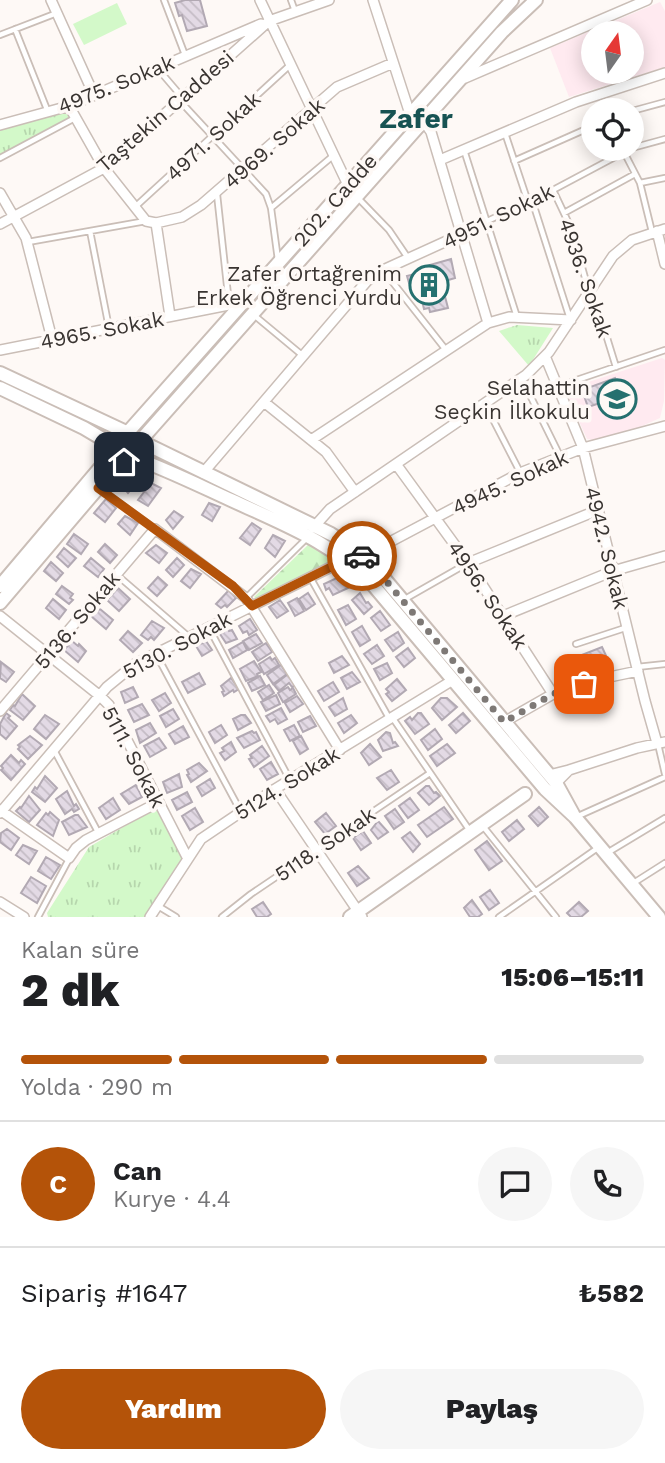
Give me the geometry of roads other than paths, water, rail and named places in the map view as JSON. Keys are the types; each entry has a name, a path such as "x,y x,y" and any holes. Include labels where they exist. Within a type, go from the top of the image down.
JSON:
{"main road":[{"name":"202. Cadde","path":"127,432 512,0"},
{"name":"202. Cadde","path":"142,441 515,18 536,0"},
{"path":"0,373 127,432 137,434 142,441 312,530 373,585 453,680 547,782"},
{"path":"0,388 84,428 116,448 122,456 131,457 343,541 361,556 402,600 504,722 547,782 659,917"},
{"path":"0,586 116,448 117,439 127,432"},
{"path":"0,604 98,488 141,450 142,441"},
{"path":"357,915 476,828 547,782"}],"street":[{"path":"51,0 94,95"},
{"path":"260,0 348,185"},
{"name":"Taştekin Caddesi","path":"0,224 104,168 270,21 329,0"},
{"path":"373,0 393,63 413,111 425,120 431,132 488,323"},
{"path":"460,80 647,0"},
{"name":"4975. Sokak","path":"0,125 69,106 270,21"},
{"name":"4969. Sokak","path":"151,222 175,219 192,212 343,83 393,63"},
{"path":"440,160 576,102 665,74"},
{"path":"69,106 104,168 135,207 151,222 170,316"},
{"path":"0,193 27,242 52,340"},
{"path":"312,530 324,514 522,379 545,356 613,256 622,247 658,230 665,264"},
{"name":"4951. Sokak","path":"203,473 367,281 383,270 462,234"},
{"name":"4965. Sokak","path":"0,350 246,301"},
{"path":"311,440 488,323 517,317 570,320"},
{"name":"4942. Sokak","path":"545,356 583,448 637,669 661,743"},
{"path":"264,402 326,452 355,492"},
{"name":"4945. Sokak","path":"361,556 520,473 583,448 665,426"},
{"name":"4956. Sokak","path":"396,464 468,563 553,694"},
{"path":"468,563 598,510"},
{"path":"155,529 249,602 340,750"},
{"name":"5136. Sokak","path":"0,711 155,529"},
{"name":"5130. Sokak","path":"0,811 124,671 209,627 249,602 361,556"},
{"path":"503,616 613,571 665,556"},
{"name":"5111. Sokak","path":"0,616 100,696 113,712 187,857"},
{"path":"504,722 553,694 637,669"},
{"name":"5124. Sokak","path":"150,917 201,839 275,789 453,680"},
{"path":"547,782 569,771 661,743"},
{"path":"275,789 357,915"},
{"path":"0,811 69,858 80,843 159,802"},
{"path":"0,902 24,917"}],"lane":[{"path":"164,0 186,56"},
{"path":"291,0 295,11"},
{"path":"0,35 57,13"},
{"path":"15,29 48,112"},
{"name":"4971. Sokak","path":"135,207 291,64"},
{"path":"158,68 181,99 266,194 271,208 278,264"},
{"path":"644,108 665,102"},
{"path":"0,158 75,117"},
{"path":"514,161 581,131"},
{"path":"505,132 570,320"},
{"name":"4951. Sokak","path":"644,144 665,138"},
{"path":"464,149 517,317"},
{"path":"271,208 334,155"},
{"name":"4951. Sokak","path":"462,234 606,161"},
{"path":"631,161 658,230"},
{"path":"564,213 635,174"},
{"path":"640,183 665,178"},
{"name":"4936. Sokak","path":"553,190 574,236 589,292 599,312 616,367"},
{"path":"216,193 229,305"},
{"path":"357,197 389,230 408,259"},
{"path":"27,242 151,222"},
{"path":"90,231 109,328"},
{"path":"383,270 447,350"},
{"path":"253,315 303,356"},
{"path":"558,386 665,350"},
{"path":"522,379 561,457"},
{"path":"485,404 520,473"},
{"path":"98,488 155,529"},
{"path":"249,602 312,530"},
{"path":"402,600 468,563"},
{"path":"116,575 189,637"},
{"path":"310,577 391,718 430,773 556,917"},
{"path":"209,627 290,780"},
{"path":"576,644 627,627"},
{"path":"155,654 241,812"},
{"path":"637,669 665,664"},
{"path":"575,817 665,775 661,743"},
{"path":"54,750 99,833"},
{"name":"5118. Sokak","path":"222,917 251,894 430,773"},
{"path":"499,917 603,850 665,818"},
{"path":"38,917 69,858"},
{"path":"631,884 665,863"},
{"path":"157,906 176,917"}],"place":[{"name":"Zafer Ortağrenim Erkek Öğrenci Yurdu","path":"429,285"},
{"name":"Selahattin Seçkin İlkokulu","path":"617,399"}],"district":[{"name":"Zafer","path":"416,118"}]}
